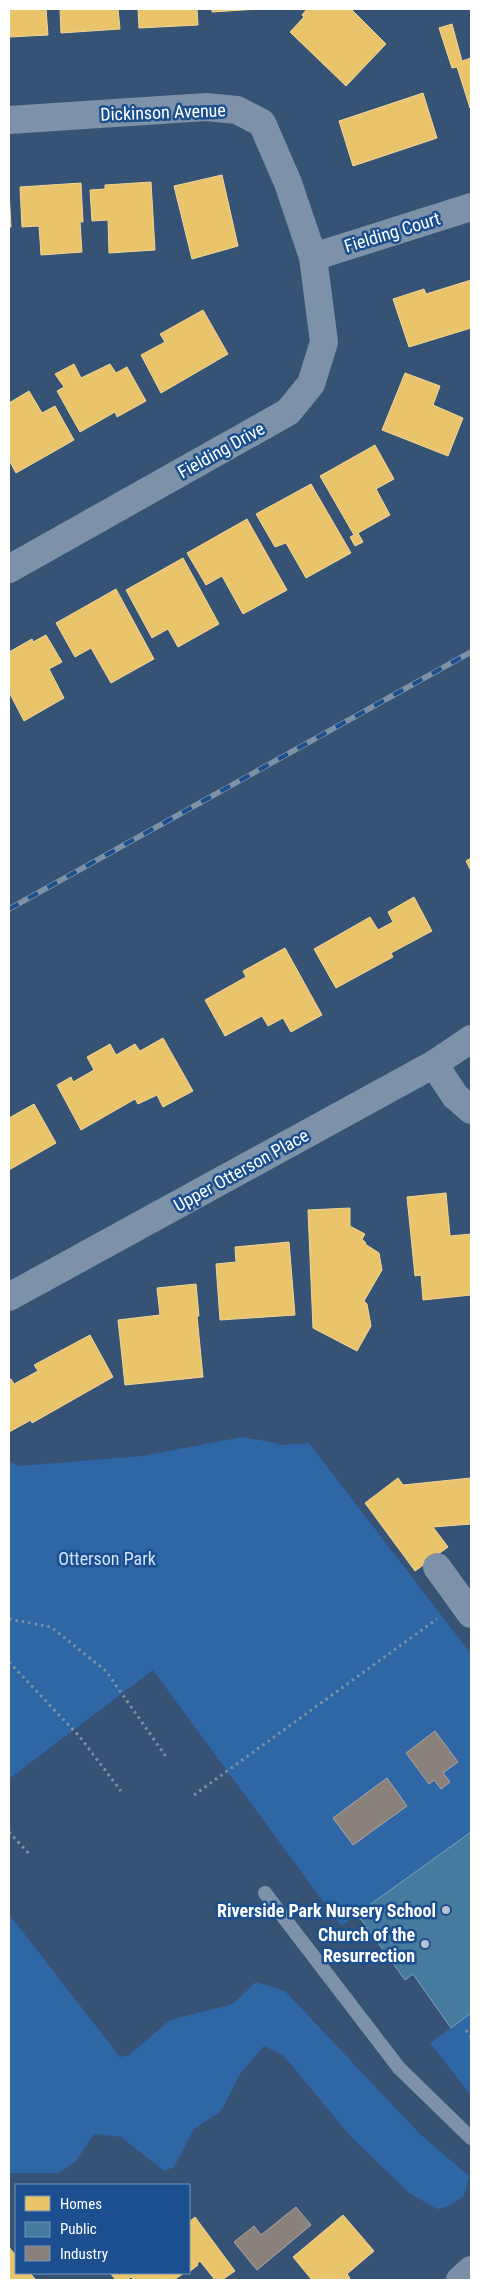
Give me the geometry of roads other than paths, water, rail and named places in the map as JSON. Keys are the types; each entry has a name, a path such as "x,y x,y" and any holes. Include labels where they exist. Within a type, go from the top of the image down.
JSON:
{"main road":[{"path":"460,2280 471,2270"}],"street":[{"name":"Dickinson Avenue","path":"9,120 206,107 237,110 262,123 288,183 313,256"},
{"name":"Fielding Court","path":"313,256 471,207"},
{"name":"Fielding Drive","path":"9,569 288,412 311,384 324,342 313,256"},
{"name":"Upper Otterson Place","path":"9,1298 434,1064 471,1039"},
{"path":"434,1064 454,1096 471,1110"},
{"path":"437,1566 466,1607"}],"lane":[{"path":"265,1894 399,2068 471,2138"}],"railway":[{"path":"9,909 471,652"}],"place":[{"name":"Riverside Park Nursery School","path":"446,1910"},
{"name":"Church of the Resurrection","path":"425,1944"}],"park label":[{"name":"Otterson Park","path":"107,1558"}]}
